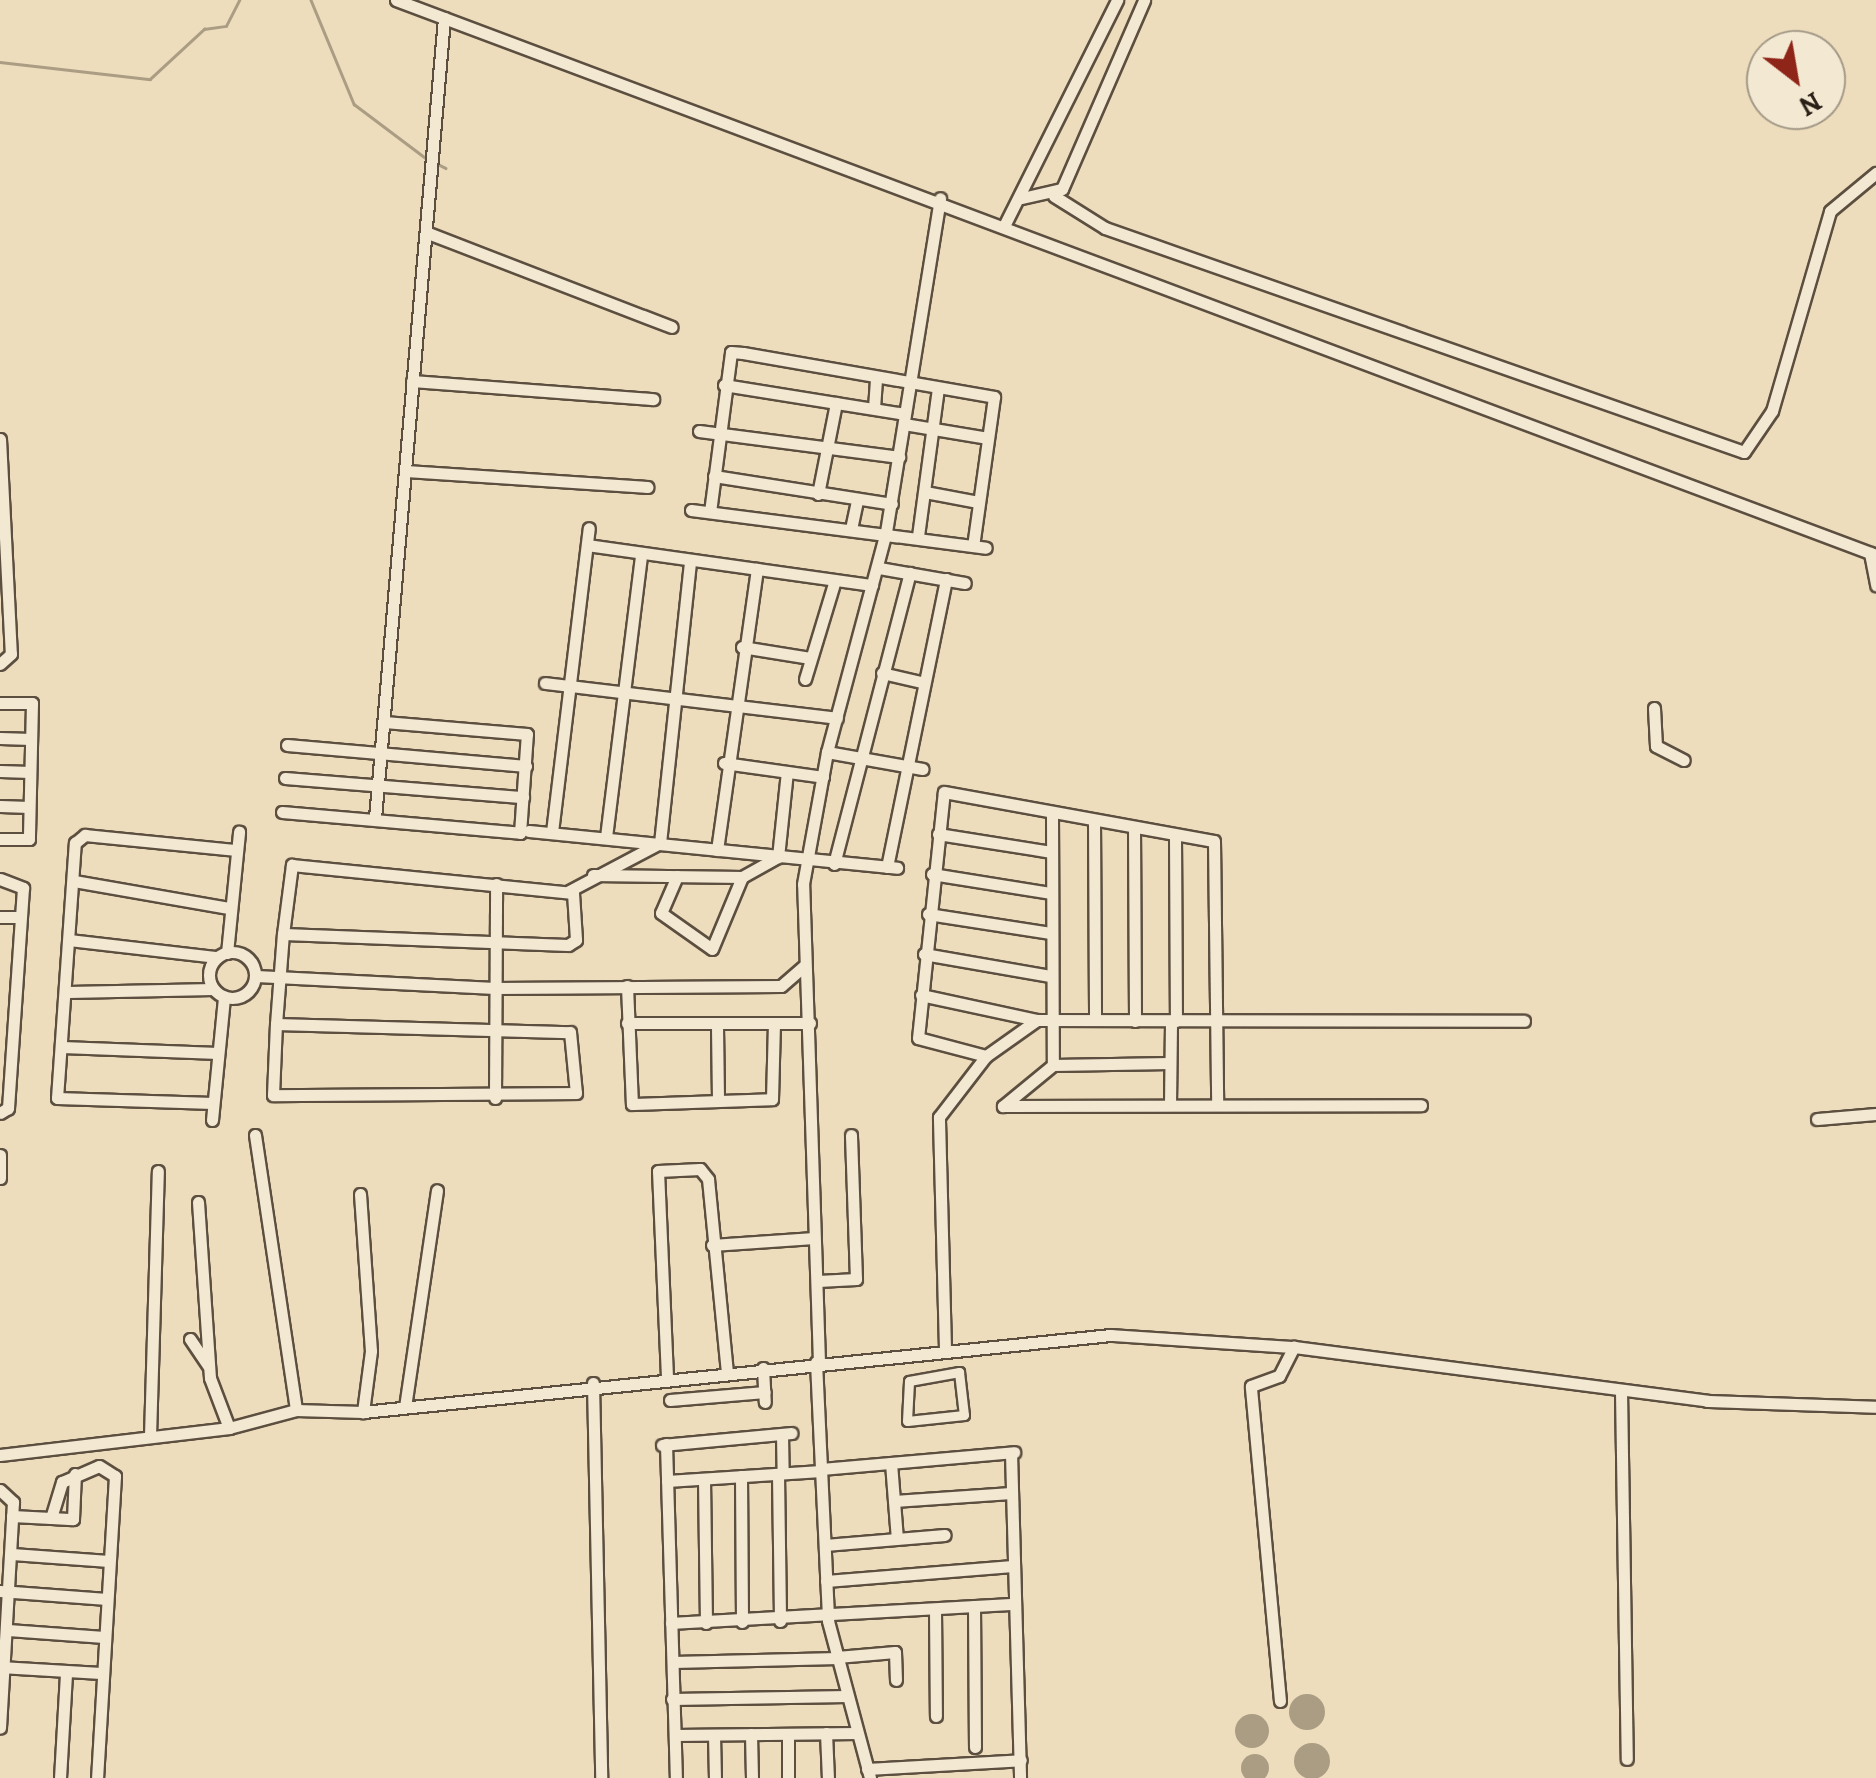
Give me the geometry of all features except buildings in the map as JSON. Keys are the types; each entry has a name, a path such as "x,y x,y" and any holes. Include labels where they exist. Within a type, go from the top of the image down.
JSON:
{"street":[{"path":"396,0 940,198 1004,226 1873,554 1876,585"},
{"path":"1004,226 1022,198 1116,0"},
{"path":"1054,196 1144,0"},
{"path":"375,818 444,18"},
{"path":"1022,198 1054,196 1105,228 1744,452 1772,412 1830,211 1876,173"},
{"path":"1857,187 1876,185"},
{"path":"940,198 892,504 827,752 807,862 805,964 810,1023 824,1545 828,1620 868,1774 1021,1760"},
{"path":"428,232 672,326"},
{"path":"691,510 918,536 979,547 978,502 994,396 731,352 710,512"},
{"path":"874,408 876,378"},
{"path":"412,380 653,399"},
{"path":"724,384 874,408 931,430 988,438"},
{"path":"918,536 938,388"},
{"path":"818,494 836,403"},
{"path":"699,431 900,457"},
{"path":"0,439 5,612 11,654 0,664"},
{"path":"406,471 647,487"},
{"path":"714,476 892,504"},
{"path":"924,492 978,502"},
{"path":"852,529 857,500"},
{"path":"552,832 589,528"},
{"path":"587,545 872,585"},
{"path":"606,838 641,554"},
{"path":"660,842 690,561"},
{"path":"878,568 965,583"},
{"path":"717,850 724,763 757,569"},
{"path":"834,864 858,759 910,573"},
{"path":"529,831 660,842 807,862 892,867 903,768 946,579"},
{"path":"805,679 836,580"},
{"path":"742,647 810,658"},
{"path":"882,673 921,682"},
{"path":"545,683 836,718"},
{"path":"0,703 32,703 28,839 0,838"},
{"path":"1654,708 1656,746 1684,760"},
{"path":"282,812 375,818 515,838 526,766 522,731 384,722"},
{"path":"0,738 31,739"},
{"path":"286,745 526,766"},
{"path":"827,752 922,769"},
{"path":"724,763 823,777"},
{"path":"0,771 30,772"},
{"path":"778,857 788,772"},
{"path":"285,778 523,796"},
{"path":"986,1056 918,1038 932,874 944,792 1214,841 1216,1104"},
{"path":"0,806 29,807"},
{"path":"1052,813 1050,976 1043,1020 1053,1065"},
{"path":"1094,820 1094,1020"},
{"path":"1134,827 1135,1021"},
{"path":"212,1120 218,993 239,832"},
{"path":"938,834 1052,852"},
{"path":"214,1103 62,1102 62,1047 78,835 236,850"},
{"path":"1170,1105 1175,836"},
{"path":"276,1024 576,1036 574,1095 280,1098 276,1024 283,934 295,863 569,891 588,876 660,842"},
{"path":"588,876 742,877 778,857"},
{"path":"932,874 1051,893"},
{"path":"678,876 661,913 712,949 742,877"},
{"path":"0,879 22,883 4,1112"},
{"path":"74,881 229,908"},
{"path":"495,1098 496,884"},
{"path":"283,934 496,945 572,944 576,900 569,891"},
{"path":"928,914 1051,934"},
{"path":"0,916 20,917"},
{"path":"70,940 247,957 256,976"},
{"path":"924,954 1050,976"},
{"path":"256,976 495,988 780,986 805,964"},
{"path":"68,992 245,995 256,976"},
{"path":"627,986 632,1104 772,1100 774,1024"},
{"path":"921,994 1043,1020 1524,1021"},
{"path":"946,1349 940,1117 986,1056 1043,1020"},
{"path":"627,1023 810,1023"},
{"path":"717,1026 718,1101"},
{"path":"62,1047 218,1053"},
{"path":"1170,1064 1053,1065 1004,1106 1421,1104"},
{"path":"1817,1119 1876,1114"},
{"path":"255,1135 296,1410"},
{"path":"818,1281 856,1279 851,1135"},
{"path":"0,1155 0,1178"},
{"path":"150,1436 158,1171"},
{"path":"727,1372 705,1173 654,1173 671,1406 765,1397 763,1368"},
{"path":"405,1408 436,1190"},
{"path":"360,1194 371,1351 362,1412"},
{"path":"198,1202 208,1366"},
{"path":"712,1245 814,1238"},
{"path":"0,1454 229,1428 296,1410 362,1412 593,1383 1111,1335 1294,1348 1621,1391 1876,1406"},
{"path":"190,1339 208,1366 229,1428"},
{"path":"1280,1701 1251,1386 1279,1376 1294,1348"},
{"path":"959,1372 964,1416 907,1421 909,1381 959,1372"},
{"path":"593,1383 601,1778"},
{"path":"1621,1391 1628,1758"},
{"path":"676,1778 664,1444 787,1434 781,1474 780,1621"},
{"path":"667,1481 1013,1452 1009,1604 1020,1778"},
{"path":"891,1463 897,1539"},
{"path":"51,1518 62,1482 99,1466 115,1476 97,1778"},
{"path":"12,1516 73,1519 75,1474"},
{"path":"741,1476 742,1622"},
{"path":"704,1479 706,1623"},
{"path":"0,1490 12,1496 12,1554 4,1592 8,1630 0,1728"},
{"path":"894,1501 1012,1493"},
{"path":"824,1545 945,1535"},
{"path":"12,1554 109,1561"},
{"path":"826,1581 1012,1566"},
{"path":"4,1592 106,1599"},
{"path":"672,1624 828,1620 1009,1604"},
{"path":"974,1606 975,1747"},
{"path":"934,1610 936,1716"},
{"path":"8,1630 104,1637"},
{"path":"673,1662 895,1652 896,1680"},
{"path":"2,1667 66,1674 102,1673"},
{"path":"60,1778 66,1674"},
{"path":"673,1698 847,1696"},
{"path":"826,1733 828,1778"},
{"path":"675,1735 857,1733"},
{"path":"751,1734 752,1778"},
{"path":"788,1734 788,1778"},
{"path":"714,1735 715,1778"}],"shaded area":[{"path":"1307,1694 1320,1699 1325,1712 1320,1725 1307,1730 1294,1725 1289,1712 1294,1699"},
{"path":"1252,1714 1264,1719 1269,1731 1264,1743 1252,1748 1240,1743 1235,1731 1240,1719"},
{"path":"1312,1743 1324,1749 1330,1761 1324,1773 1312,1779 1300,1773 1294,1761 1300,1749"},
{"path":"1255,1754 1265,1758 1269,1768 1265,1778 1255,1782 1245,1778 1241,1768 1245,1758"}],"waterway":[{"path":"0,62 150,79 204,29 226,26 239,0"},
{"path":"311,0 354,104 427,159"},
{"path":"434,162 446,168"}]}
